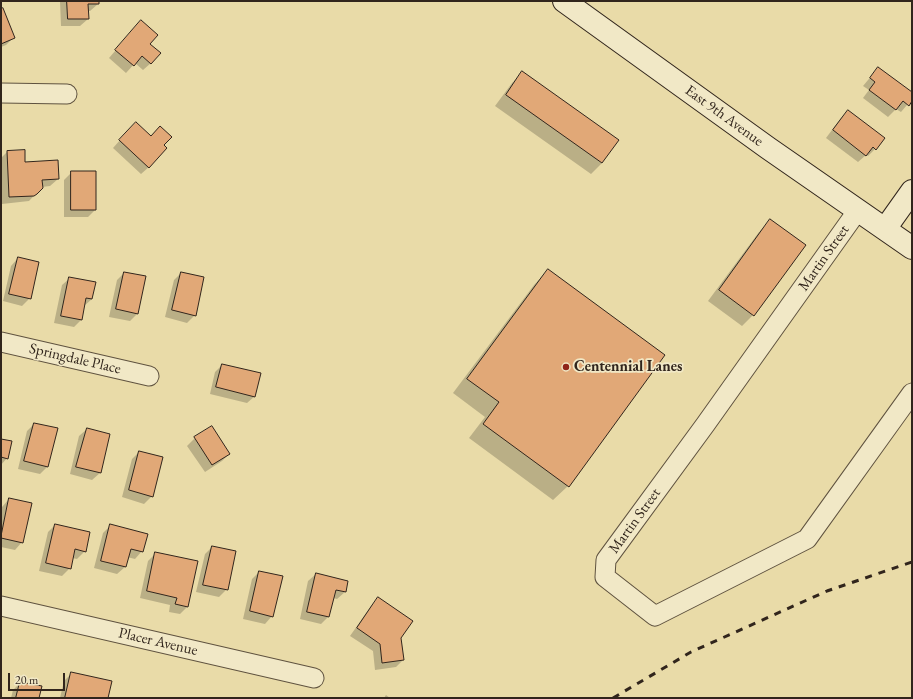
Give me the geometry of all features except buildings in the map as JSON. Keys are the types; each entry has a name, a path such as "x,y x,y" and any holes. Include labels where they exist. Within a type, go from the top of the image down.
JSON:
{"main road":[{"name":"East 9th Avenue","path":"564,1 768,148 912,248"},
{"path":"885,229 912,191"}],"street":[{"path":"1,93 67,94"},
{"name":"Martin Street","path":"858,210 705,425 606,560 605,577 655,616 807,539 912,394"},
{"name":"Springdale Place","path":"1,342 149,376"},
{"name":"Placer Avenue","path":"1,606 314,678"}],"railway":[{"path":"613,698 691,652 827,591 912,562"}],"place":[{"name":"Centennial Lanes","path":"566,367"}]}
